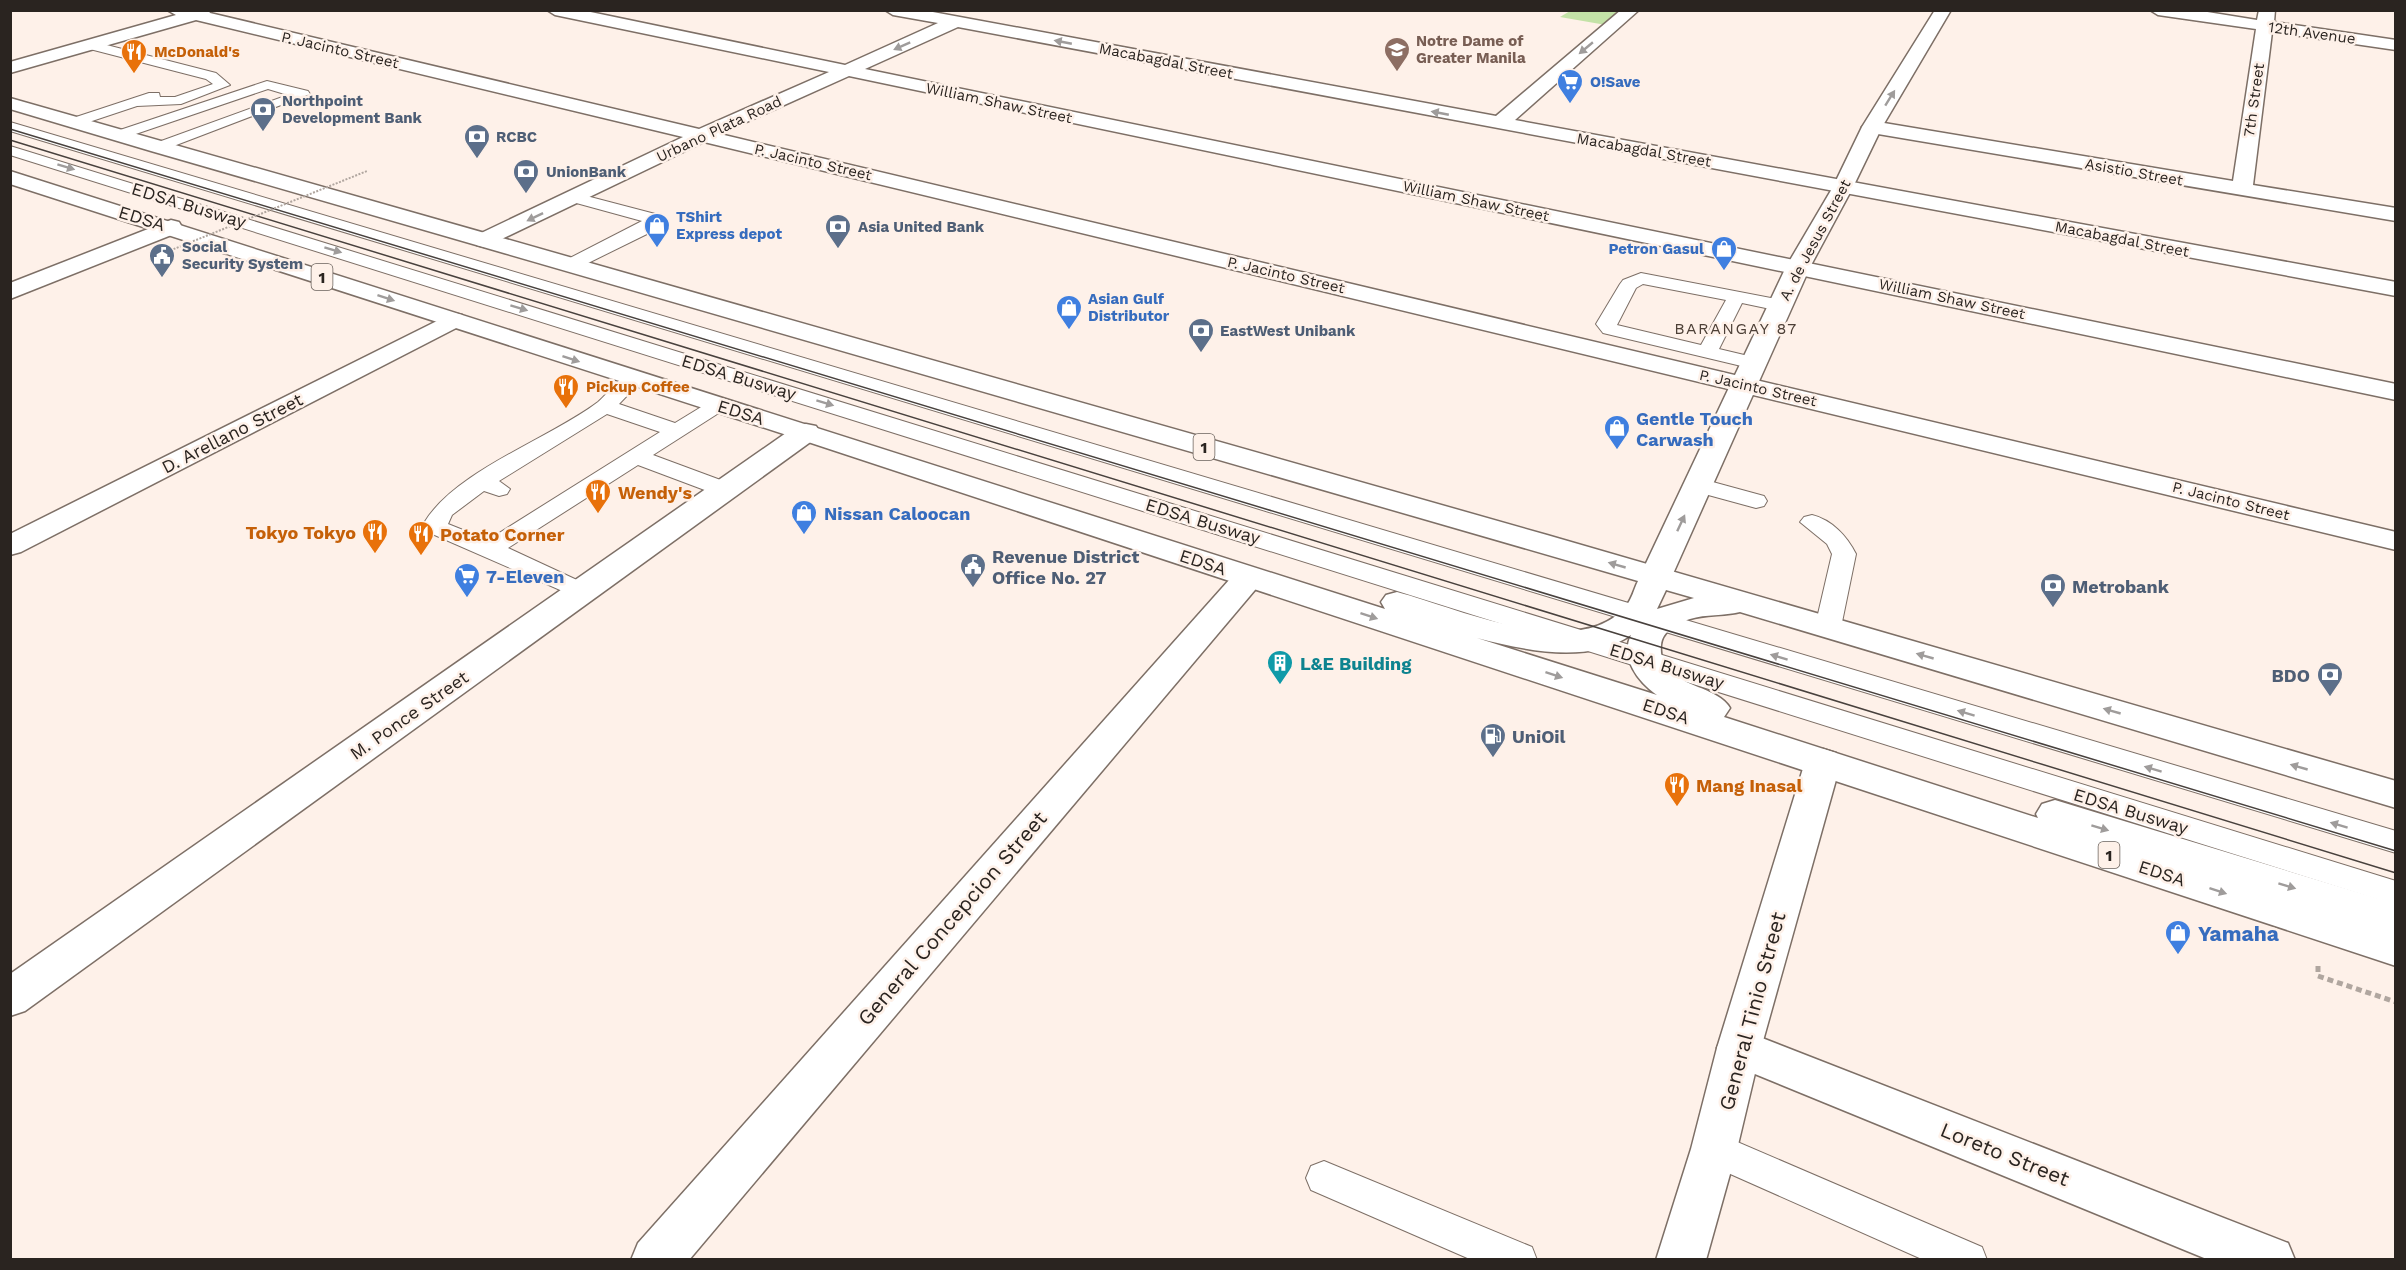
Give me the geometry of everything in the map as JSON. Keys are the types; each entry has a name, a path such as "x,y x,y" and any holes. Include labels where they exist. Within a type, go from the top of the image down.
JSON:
{"main road":[{"name":"William Shaw Street","path":"555,10 844,72 2396,392"},
{"name":"Macabagdal Street","path":"893,10 2396,290"},
{"path":"1498,124 1631,10"},
{"name":"A. de Jesus Street","path":"1644,659 1645,639 1656,576 1780,305 1872,127 1943,10"},
{"name":"12th Avenue","path":"2157,10 2266,19 2396,45"},
{"path":"10,68 193,12"},
{"name":"P. Jacinto Street","path":"193,12 703,135 1749,374 2396,541"},
{"name":"7th Street","path":"2242,190 2266,19"},
{"name":"Urbano Plata Road","path":"485,240 703,135 955,22"},
{"name":"1","path":"10,102 158,147 1656,576 2396,795"},
{"name":"Asistio Street","path":"1872,127 2396,216"},
{"name":"EDSA","path":"10,177 171,227 633,379 806,432 2396,949"},
{"path":"10,292 171,227"},
{"name":"D. Arellano Street","path":"10,546 453,320"},
{"path":"633,379 735,395 1297,573 1511,635 1546,642 1585,640 1649,618 1688,610 1746,603"},
{"name":"M. Ponce Street","path":"10,998 806,432"},
{"name":"General Concepcion Street","path":"656,1260 1249,577"},
{"path":"1644,659 1659,680 1711,707 2396,920"},
{"name":"General Tinio Street","path":"1681,1260 1714,1149 1739,1048 1823,762"},
{"name":"Loreto Street","path":"1739,1048 2270,1260"}],"lane":[{"path":"90,45 212,76 223,85 176,101 138,102"},
{"path":"75,122 188,85"},
{"path":"119,135 267,85 303,94 158,147"},
{"name":"EDSA Busway","path":"10,126 2396,842"},
{"name":"EDSA Busway","path":"10,150 2396,893"},
{"path":"572,264 645,228 653,219 575,198"},
{"path":"263,228 301,212"},
{"path":"1749,374 1707,352 1610,329 1606,324 1629,284 1641,278 1780,305"},
{"path":"1707,352 1737,296"},
{"path":"583,592 438,528 436,523 443,511 490,486 606,406 633,379"},
{"path":"490,549 544,505 635,456 718,405"},
{"path":"606,406 675,430"},
{"path":"635,456 726,490"},
{"path":"1698,485 1756,501"},
{"path":"1812,522 1837,540 1844,554 1827,627"},
{"path":"1714,1149 1968,1260"},
{"path":"1324,1178 1518,1260"}],"path":[{"path":"154,256 367,171"},
{"path":"2318,976 2396,1002"}],"green space":[{"path":"1570,11 1622,11 1606,25 1560,17"}],"tram line":[{"path":"10,129 2396,851"},
{"path":"10,140 2396,873"}],"place":[{"name":"Notre Dame of Greater Manila","path":"1397,73"},
{"name":"McDonald's","path":"134,75"},
{"name":"O!Save","path":"1570,105"},
{"name":"Northpoint Development Bank","path":"263,133"},
{"name":"RCBC","path":"477,160"},
{"name":"UnionBank","path":"526,195"},
{"name":"TShirt Express depot","path":"657,249"},
{"name":"Asia United Bank","path":"838,250"},
{"name":"Petron Gasul","path":"1724,272"},
{"name":"Social Security System","path":"162,279"},
{"name":"Asian Gulf Distributor","path":"1069,331"},
{"name":"EastWest Unibank","path":"1201,354"},
{"name":"Pickup Coffee","path":"566,410"},
{"name":"Gentle Touch Carwash","path":"1617,451"},
{"name":"Wendy's","path":"598,515"},
{"name":"Nissan Caloocan","path":"804,536"},
{"name":"Tokyo Tokyo","path":"375,555"},
{"name":"Potato Corner","path":"421,557"},
{"name":"Revenue District Office No. 27","path":"973,589"},
{"name":"7-Eleven","path":"467,599"},
{"name":"Metrobank","path":"2053,609"},
{"name":"L&E Building","path":"1280,686"},
{"name":"BDO","path":"2330,698"},
{"name":"UniOil","path":"1493,759"},
{"name":"Mang Inasal","path":"1677,808"},
{"name":"Yamaha","path":"2178,956"}],"district":[{"name":"BARANGAY 87","path":"1736,328"}]}
